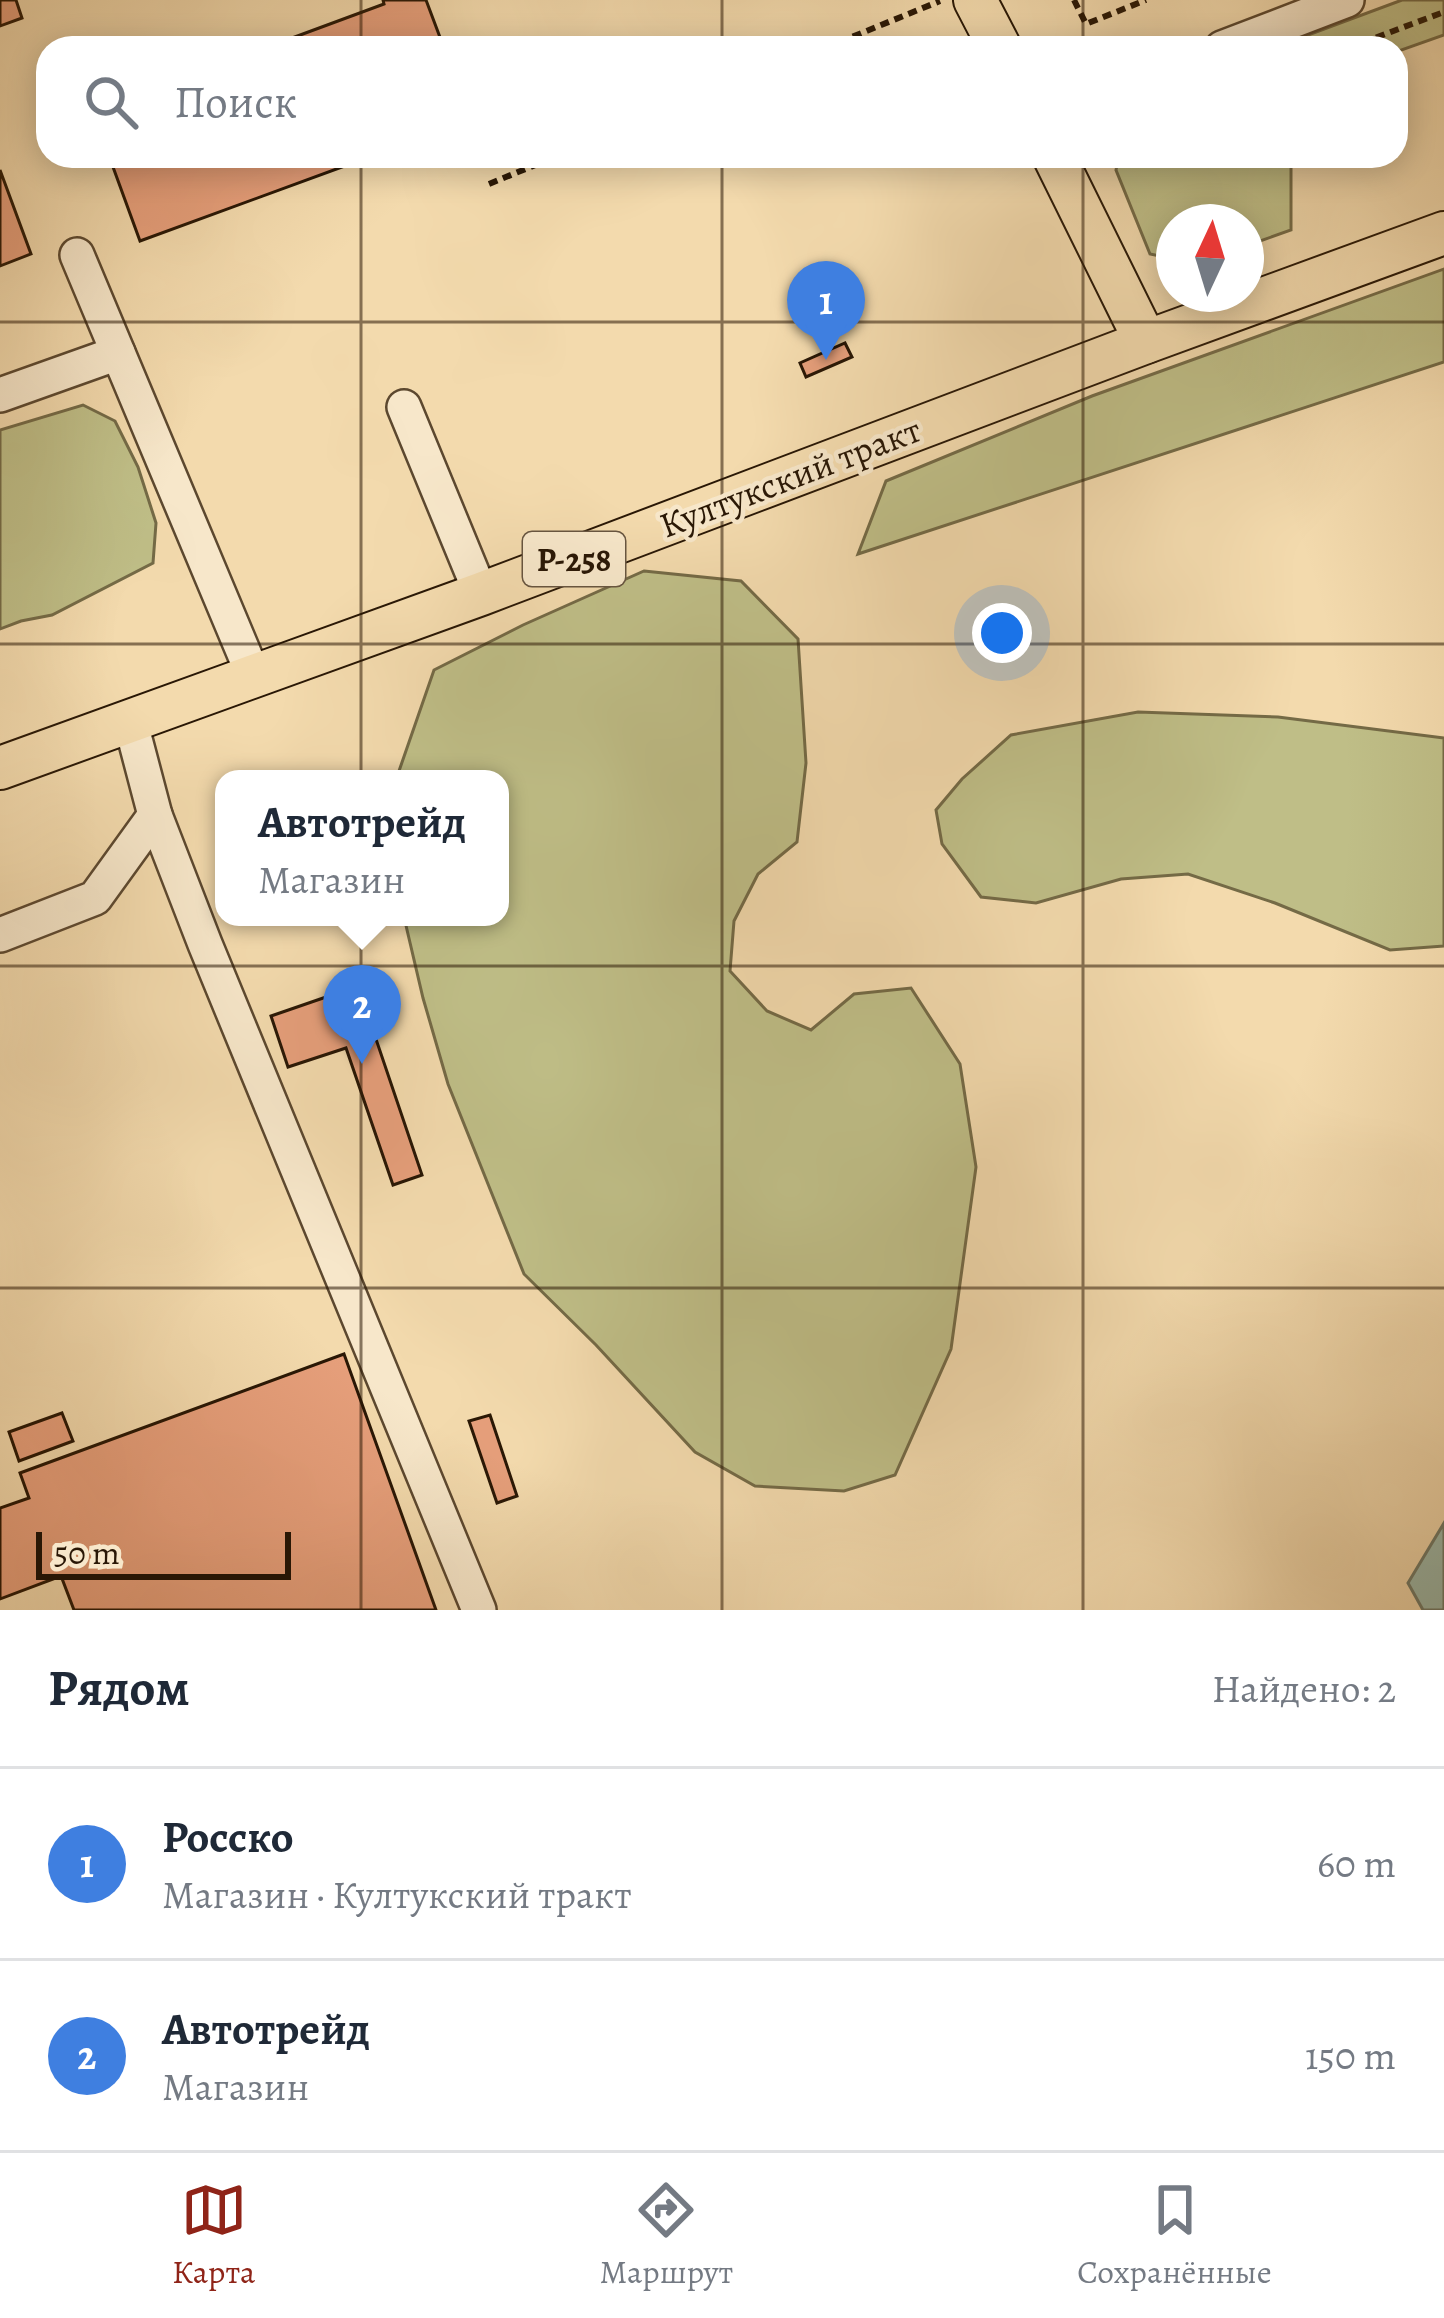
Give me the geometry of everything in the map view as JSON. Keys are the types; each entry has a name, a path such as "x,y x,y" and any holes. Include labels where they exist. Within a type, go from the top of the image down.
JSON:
{"main road":[{"path":"975,0 994,36"},
{"path":"1060,168 1146,342"},
{"name":"Култукский тракт","path":"0,768 482,594 1444,233"}],"lane":[{"path":"1253,36 1339,2"},
{"path":"77,255 254,677"},
{"path":"0,395 118,353"},
{"path":"404,407 482,594"},
{"path":"130,720 155,815 479,1610"},
{"path":"0,935 95,898 155,815"}],"path":[{"path":"855,36 944,0"},
{"path":"1074,0 1086,24 1146,0"},
{"path":"1380,36 1444,12"},
{"path":"489,184 528,168"}],"shaded area":[{"path":"1402,0 1444,0 1444,35 1408,48 1408,36 1305,36"},
{"path":"1116,168 1291,168 1291,230 1264,240 1264,204 1156,204 1156,255 1150,254"},
{"path":"1444,269 1444,362 858,554 886,481 1092,396"},
{"path":"83,405 115,421 138,467 156,523 153,563 52,615 0,629 0,430"},
{"path":"644,571 741,581 798,639 806,763 797,842 758,874 734,921 730,971 767,1011 811,1030 854,994 911,988 960,1064 976,1167 951,1349 895,1475 844,1491 755,1486 695,1452 524,1274 448,1084 406,926 509,926 509,770 399,770 434,670"},
{"path":"1138,712 1278,717 1444,738 1444,946 1390,950 1188,874 1121,879 1036,903 981,897 942,844 936,810 962,779 1011,735"},
{"path":"1444,1523 1444,1610 1423,1610 1408,1583"}],"building":[{"path":"0,0 16,0 22,18 0,26"},
{"path":"383,0 426,0 440,36 297,36 384,4"},
{"path":"113,168 339,168 140,241"},
{"path":"0,170 31,254 0,266"},
{"path":"845,343 852,357 806,377 800,363"},
{"path":"358,986 422,1175 393,1185 346,1048 288,1067 271,1016"},
{"path":"344,1354 436,1610 74,1610 61,1576 0,1599 0,1508 29,1498 20,1473"},
{"path":"62,1413 73,1441 19,1461 9,1432"},
{"path":"490,1415 517,1496 497,1503 469,1421"}],"place":[{"name":"Росско","path":"826,360"},
{"name":"Автотрейд","path":"362,1064"}]}
